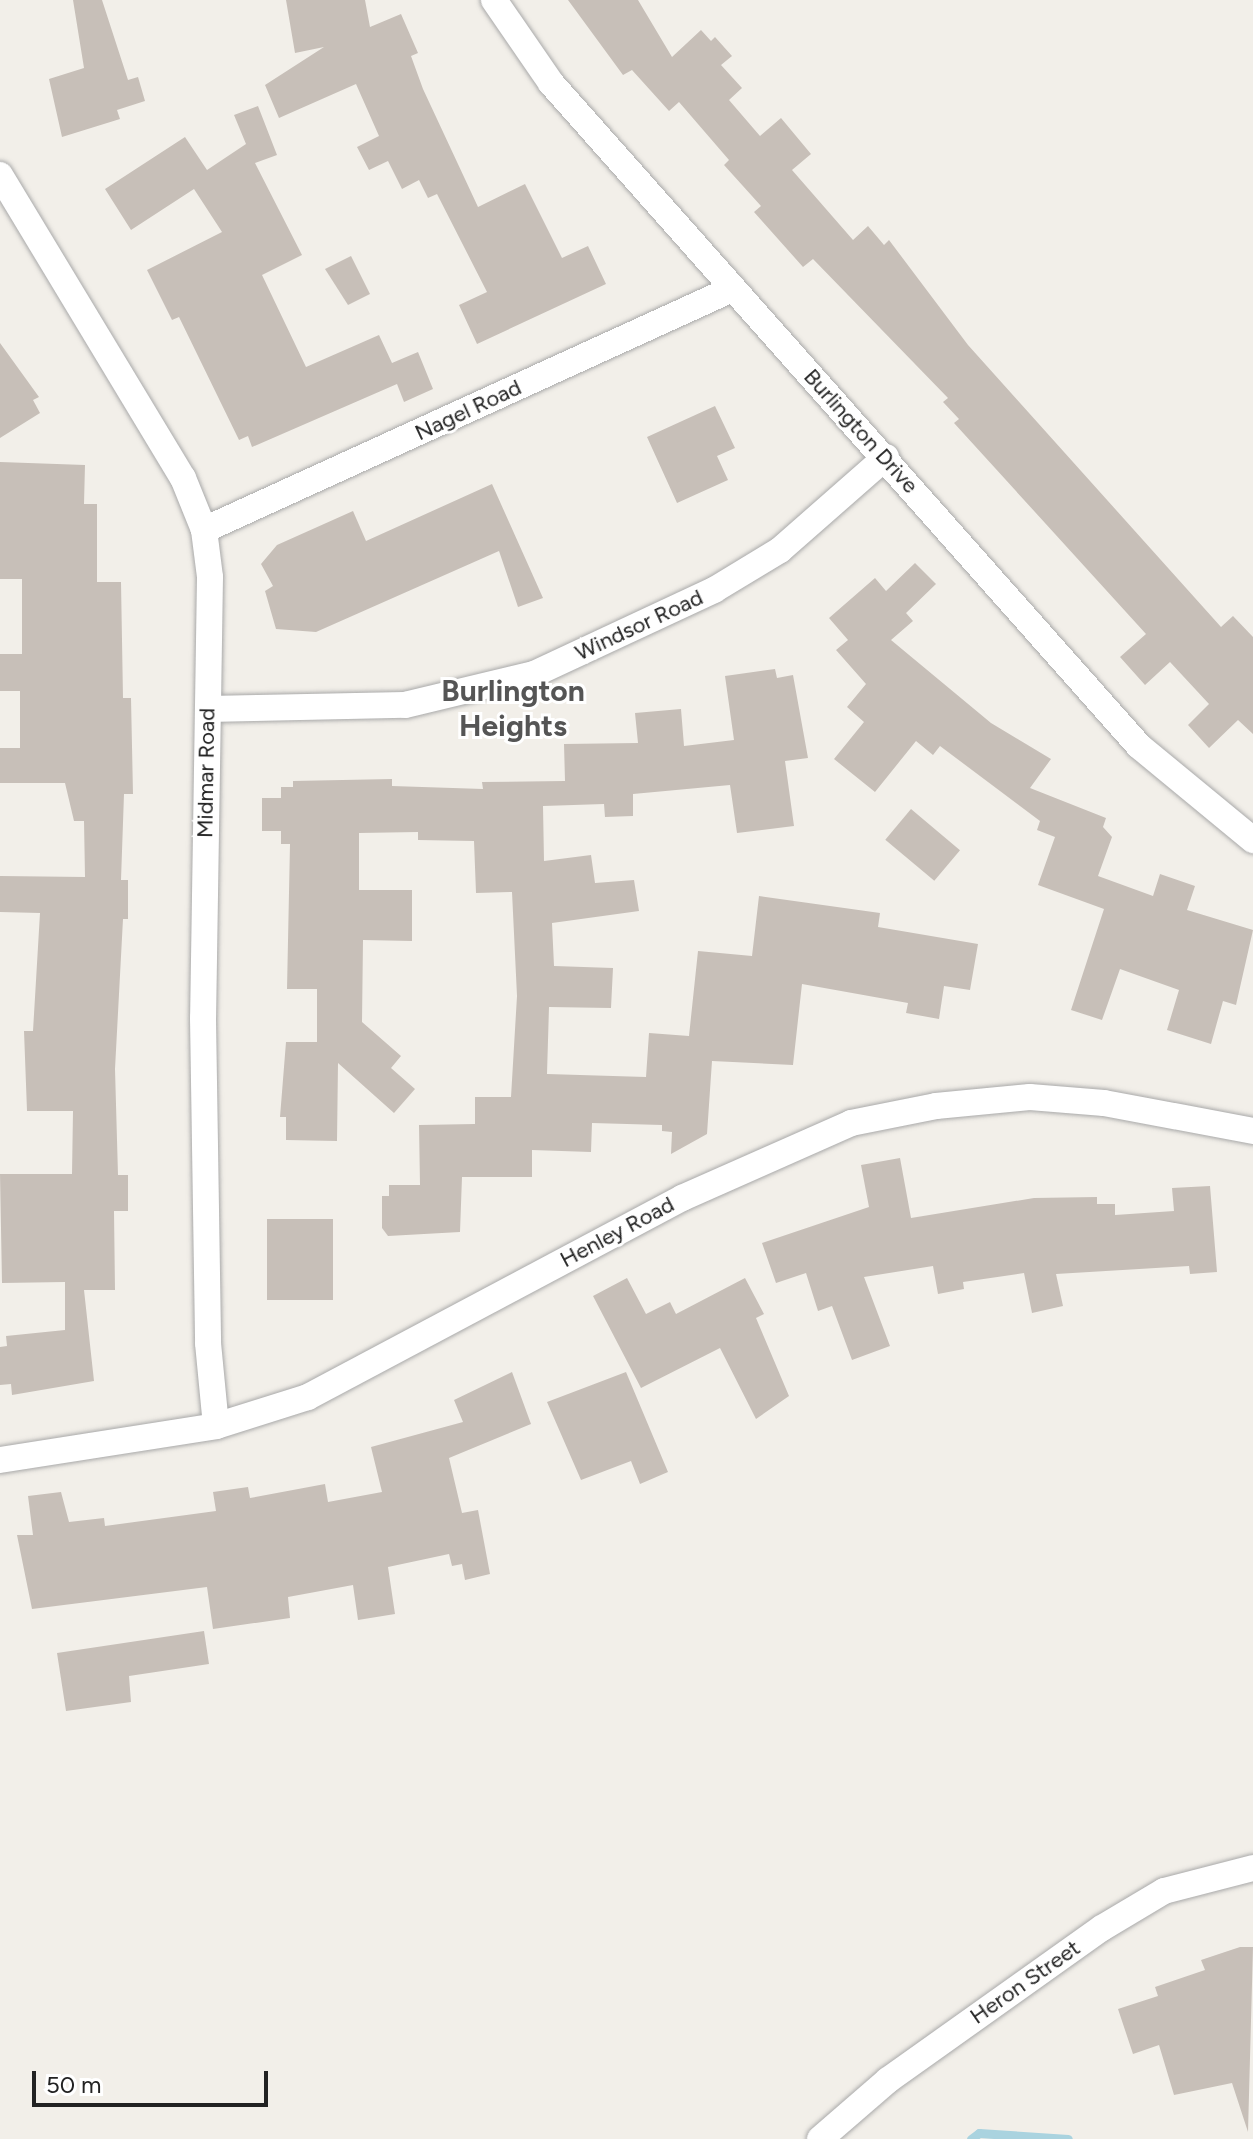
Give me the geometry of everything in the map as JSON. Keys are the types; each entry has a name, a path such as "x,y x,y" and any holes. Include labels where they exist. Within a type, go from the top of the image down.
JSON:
{"street":[{"name":"Burlington Drive","path":"494,0 551,83 732,289 886,457 1139,746 1253,840"},
{"name":"Midmar Road","path":"0,175 183,478 204,530 210,577 203,1018 208,1343 216,1426"},
{"name":"Nagel Road","path":"204,530 732,289"},
{"name":"Windsor Road","path":"208,709 405,705 534,674 714,590 780,550 886,457"},
{"name":"Henley Road","path":"0,1460 216,1426 308,1397 682,1198 851,1123 936,1106 1030,1097 1104,1103 1253,1131"},
{"name":"Heron Street","path":"820,2139 888,2080 1102,1928 1164,1891 1253,1868"}],"building":[{"path":"73,0 102,0 128,80 138,77 145,101 117,110 120,119 62,137 49,79 84,68"},
{"path":"286,0 365,0 370,27 401,14 418,53 411,56 423,89 478,207 525,184 562,258 588,246 606,284 477,344 459,305 487,292 437,194 428,198 419,180 402,189 388,161 369,170 357,147 379,136 356,84 279,118 265,85 324,47 295,53"},
{"path":"568,0 638,0 672,57 701,30 711,41 715,37 732,56 721,65 742,88 729,100 760,136 781,118 811,154 792,170 853,240 868,226 884,245 889,240 968,345 1221,627 1233,616 1253,637 1253,734 1238,720 1209,748 1188,725 1209,704 1170,662 1145,685 1120,657 1146,634 954,423 959,419 943,402 948,398 813,259 803,267 754,212 761,206 724,165 729,160 679,102 669,111 632,70 623,75"},
{"path":"258,106 277,155 255,163 302,255 262,275 306,367 379,335 392,363 418,352 433,389 404,402 397,384 252,447 248,436 239,440 179,317 172,320 147,270 222,232 194,189 131,230 105,189 185,137 207,170 246,144 234,115"},
{"path":"351,256 370,294 348,305 325,269"},
{"path":"0,343 39,397 33,400 40,413 0,438"},
{"path":"715,406 735,448 717,456 728,480 677,503 647,437"},
{"path":"0,462 85,465 84,504 97,504 97,582 121,582 123,698 131,698 133,794 124,794 121,880 128,880 128,919 123,919 115,1069 118,1175 128,1175 128,1211 114,1211 115,1290 84,1290 94,1381 12,1395 11,1384 0,1385 0,1347 7,1346 6,1336 65,1330 65,1282 2,1283 0,1174 72,1174 73,1111 27,1111 24,1031 33,1031 40,913 0,912 0,876 85,877 84,821 74,821 65,783 0,783 0,748 20,748 20,691 0,691 0,654 22,654 22,579 0,579"},
{"path":"492,484 543,598 518,607 499,551 316,632 276,629 265,591 273,586 261,564 277,545 353,511 366,541"},
{"path":"915,563 936,584 906,613 913,621 891,640 991,723 1051,759 1030,788 1106,818 1103,827 1112,837 1098,876 1153,896 1160,874 1195,886 1187,910 1253,930 1236,1005 1223,1001 1211,1044 1167,1030 1179,990 1120,969 1102,1020 1071,1010 1104,909 1038,885 1055,837 1037,830 1040,821 940,746 933,755 916,741 875,792 834,759 864,722 847,707 866,684 836,650 848,640 829,618 875,578 886,591"},
{"path":"775,669 777,678 793,675 808,758 785,761 794,826 737,833 730,785 633,794 633,816 605,817 604,804 543,806 544,861 591,855 595,883 634,880 639,911 552,923 554,966 613,968 611,1008 549,1007 547,1074 646,1077 649,1033 689,1036 698,951 752,956 759,896 880,913 878,927 978,944 970,990 944,986 939,1019 906,1013 908,1003 802,984 793,1065 712,1061 707,1134 671,1154 672,1132 662,1131 662,1125 592,1123 591,1152 532,1150 532,1177 462,1177 460,1232 388,1236 382,1228 382,1196 389,1196 389,1185 420,1185 419,1125 475,1124 475,1097 511,1097 517,996 512,892 476,893 474,841 418,840 418,832 359,833 359,890 412,890 412,941 363,940 362,1022 401,1056 391,1068 415,1089 394,1113 338,1063 337,1141 286,1140 286,1117 280,1117 286,1042 317,1042 317,989 287,989 290,844 281,844 281,831 262,831 262,798 281,798 281,787 293,787 293,781 392,779 392,786 483,789 482,782 565,781 564,744 638,743 635,713 681,709 684,746 734,740 725,676"},
{"path":"911,809 960,850 934,881 885,840"},
{"path":"900,1158 911,1218 1034,1198 1097,1197 1097,1204 1115,1204 1115,1215 1174,1211 1172,1188 1210,1186 1217,1272 1190,1274 1189,1266 1056,1274 1063,1306 1032,1313 1024,1273 963,1282 964,1289 938,1294 933,1266 864,1277 890,1346 852,1360 832,1306 818,1311 806,1273 776,1283 762,1243 869,1207 861,1165"},
{"path":"267,1219 333,1219 333,1300 267,1300"},
{"path":"627,1278 646,1314 670,1302 676,1314 745,1278 764,1314 756,1318 789,1396 756,1419 720,1348 641,1388 593,1296"},
{"path":"512,1372 531,1424 449,1458 462,1513 478,1510 490,1574 465,1580 462,1564 452,1566 449,1554 388,1567 395,1614 358,1620 353,1585 288,1597 290,1618 213,1629 207,1587 32,1609 17,1535 33,1535 28,1496 61,1492 69,1522 104,1518 105,1526 216,1511 213,1492 248,1487 250,1498 325,1484 328,1502 382,1492 371,1447 463,1422 454,1400"},
{"path":"626,1372 668,1472 640,1484 631,1461 581,1480 547,1402"},
{"path":"204,1631 209,1664 129,1676 131,1702 66,1711 57,1653"},
{"path":"1240,1947 1253,1947 1248,2132 1232,2083 1174,2095 1159,2045 1133,2054 1118,2009 1158,1996 1155,1987 1205,1970 1201,1960"}],"waterway":[{"path":"971,2139 979,2133 1068,2139"}],"district":[{"name":"Burlington Heights","path":"513,708"}]}
